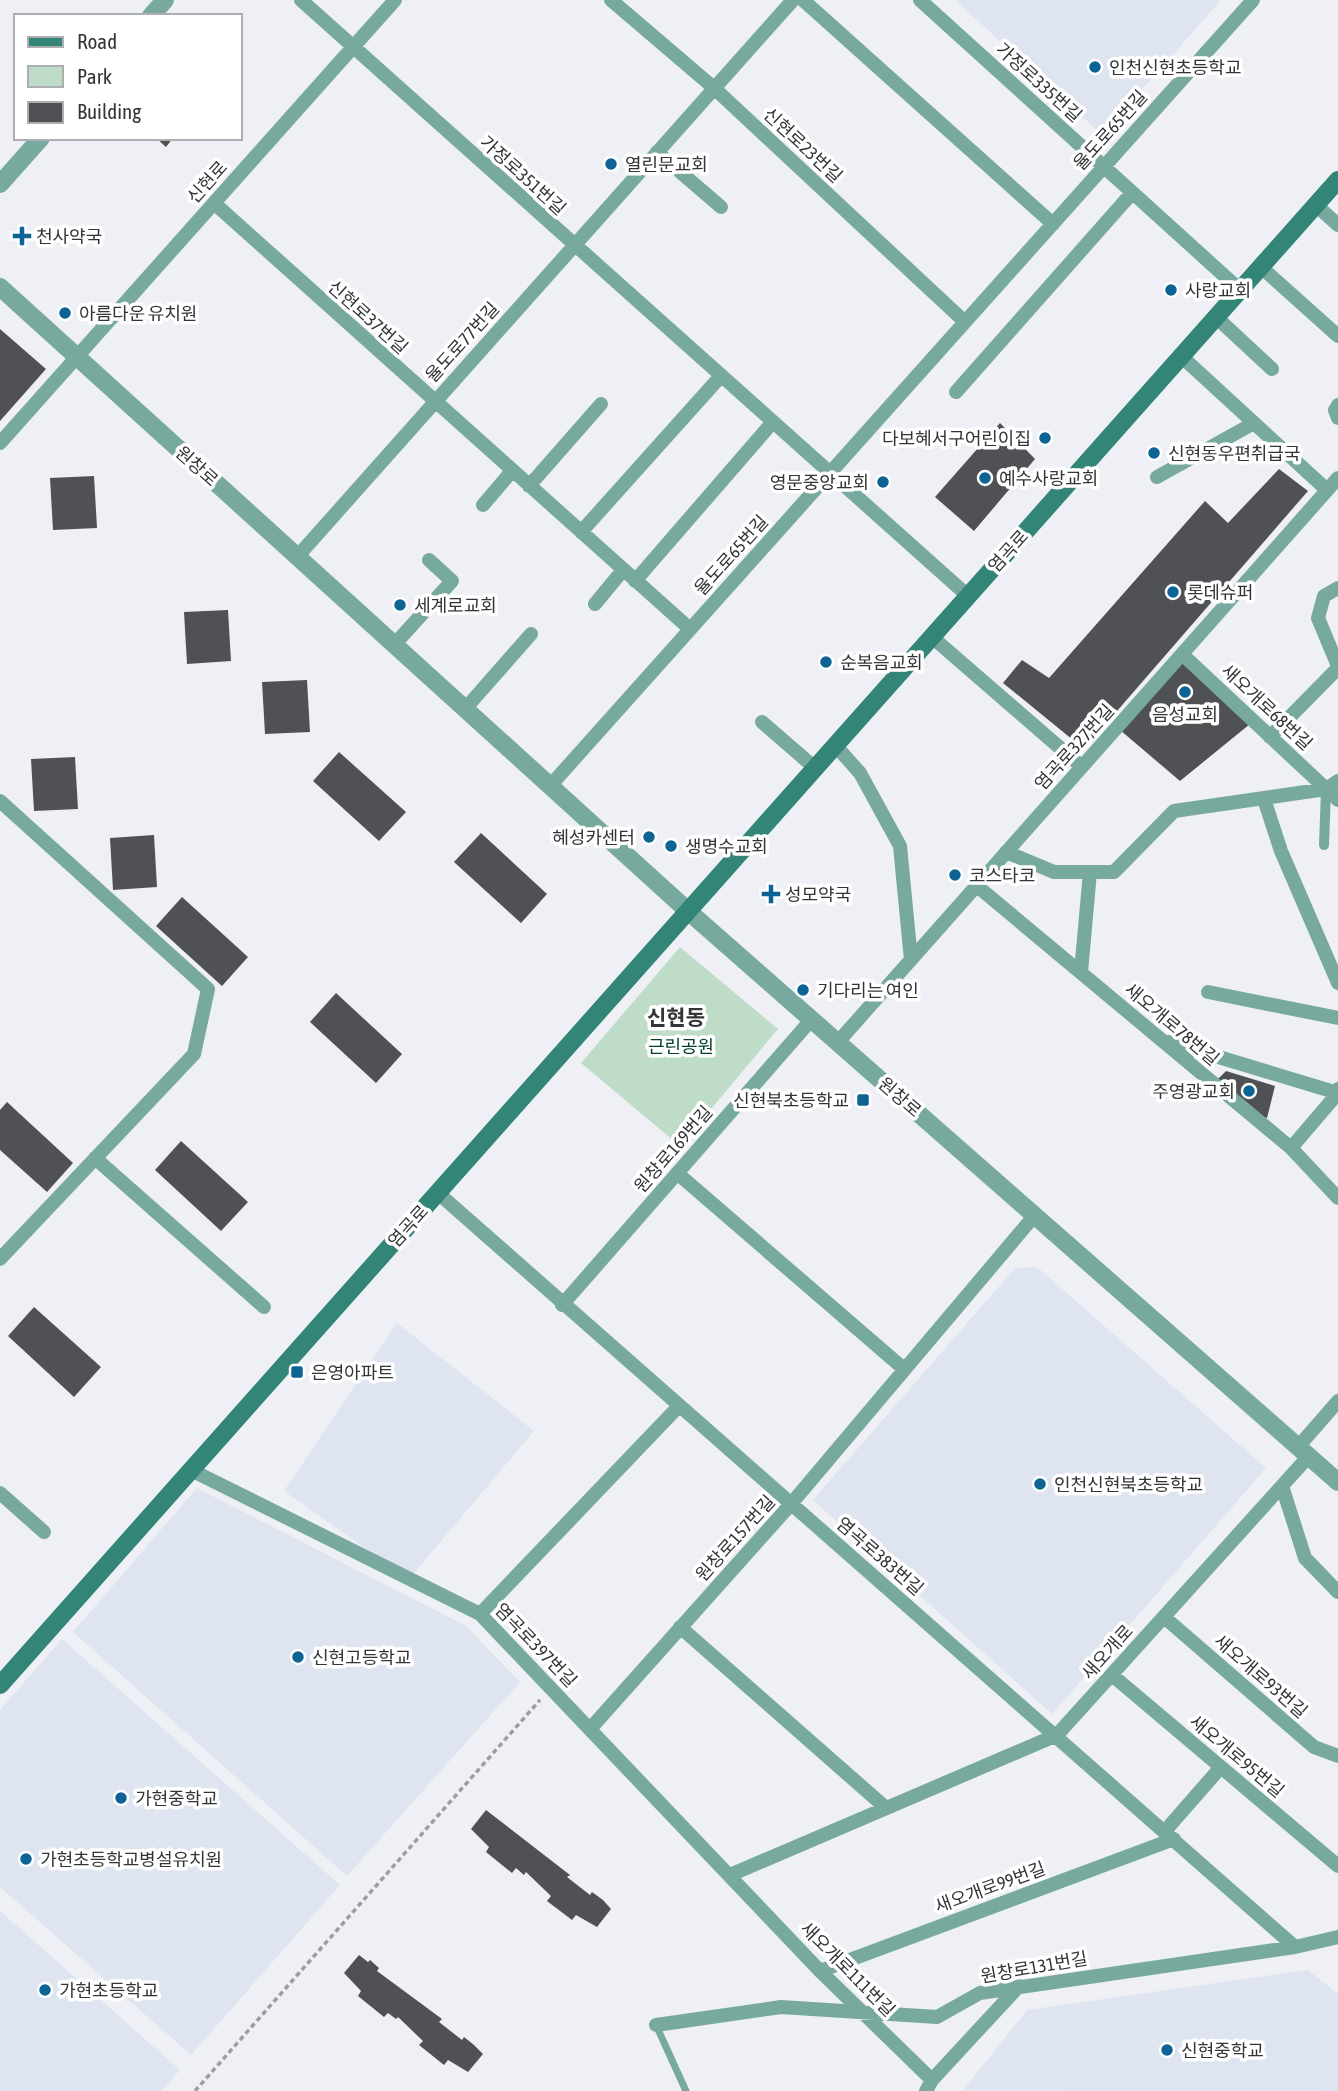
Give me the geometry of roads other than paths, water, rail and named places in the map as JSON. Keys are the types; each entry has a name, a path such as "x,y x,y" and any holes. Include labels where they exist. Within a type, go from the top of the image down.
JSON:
{"main road":[{"name":"염곡로","path":"0,1685 1338,180"}],"street":[{"path":"153,14 165,0"},
{"name":"가정로351번길","path":"301,0 968,596"},
{"name":"신현로","path":"0,443 395,0"},
{"name":"신현로23번길","path":"611,0 715,88 965,322"},
{"name":"율도로77번길","path":"297,557 793,0"},
{"path":"803,0 1053,224"},
{"name":"가정로335번길","path":"920,0 1240,290"},
{"name":"율도로65번길","path":"550,786 1253,0"},
{"path":"0,184 39,140"},
{"path":"657,152 721,207"},
{"path":"956,392 1132,193"},
{"name":"신현로37번길","path":"214,204 690,629"},
{"path":"1316,205 1338,225"},
{"path":"1261,267 1338,336"},
{"name":"원창로","path":"0,287 688,911 1338,1482"},
{"path":"1216,317 1272,369"},
{"path":"1181,356 1327,490"},
{"path":"581,532 720,377"},
{"path":"529,486 601,404"},
{"path":"1338,405 1335,410 1338,418"},
{"path":"635,580 772,423"},
{"path":"1157,477 1254,423"},
{"path":"483,505 512,471"},
{"name":"염곡로327번길","path":"838,1042 1338,478"},
{"path":"394,645 452,581 429,560"},
{"path":"595,604 624,570"},
{"path":"1270,737 1338,667 1318,618 1324,596 1338,588"},
{"path":"465,709 531,634"},
{"path":"932,637 1082,767"},
{"name":"새오개로68번길","path":"1182,654 1270,737 1332,785 1338,800"},
{"path":"762,722 815,768"},
{"path":"835,745 860,773 900,846 911,960"},
{"path":"1006,852 1054,872 1114,872 1174,811 1264,799 1332,785 1324,845"},
{"path":"1264,799 1281,851 1338,983"},
{"path":"0,802 208,989 194,1054 0,1259"},
{"path":"1081,972 1090,872"},
{"name":"새오개로78번길","path":"977,886 1291,1148 1338,1198"},
{"path":"1208,992 1338,1018"},
{"name":"원창로169번길","path":"562,1305 812,1019"},
{"path":"1161,1040 1338,1092 1291,1148"},
{"path":"95,1158 264,1307"},
{"path":"677,1173 904,1369"},
{"name":"염곡로383번길","path":"438,1193 562,1305 1057,1735"},
{"name":"원창로157번길","path":"590,1729 791,1504 1035,1215"},
{"name":"새오개로","path":"730,1875 1057,1735 1282,1486 1338,1401"},
{"path":"480,1614 679,1406"},
{"name":"염곡로397번길","path":"191,1471 480,1614 730,1875"},
{"path":"1282,1486 1306,1558 1338,1592"},
{"path":"0,1493 44,1532"},
{"name":"새오개로93번길","path":"1164,1617 1314,1747 1338,1756"},
{"path":"680,1627 886,1808"},
{"name":"새오개로95번길","path":"1112,1675 1338,1866"},
{"path":"1057,1735 1296,1947"},
{"path":"1169,1835 1221,1767"},
{"name":"새오개로99번길","path":"820,1971 1169,1835"},
{"name":"새오개로111번길","path":"730,1875 820,1971 863,2012 929,2085"},
{"name":"원창로131번길","path":"656,2025 781,2007 937,2017 980,1993 1296,1947 1338,1937"},
{"path":"929,2085 1019,1986"}],"lane":[{"path":"656,2025 686,2091"}],"place":[{"name":"인천신현초등학교","path":"1095,67"},
{"name":"열린문교회","path":"611,164"},
{"name":"천사약국","path":"22,236"},
{"name":"사랑교회","path":"1171,290"},
{"name":"아름다운 유치원","path":"65,313"},
{"name":"다보혜서구어린이집","path":"1045,438"},
{"name":"신현동우편취급국","path":"1154,453"},
{"name":"예수사랑교회","path":"985,478"},
{"name":"영문중앙교회","path":"883,482"},
{"name":"롯데슈퍼","path":"1173,592"},
{"name":"세계로교회","path":"400,605"},
{"name":"순복음교회","path":"826,662"},
{"name":"음성교회","path":"1185,692"},
{"name":"혜성카센터","path":"649,837"},
{"name":"생명수교회","path":"671,846"},
{"name":"코스타코","path":"955,875"},
{"name":"성모약국","path":"771,894"},
{"name":"기다리는 여인","path":"803,990"},
{"name":"주영광교회","path":"1249,1091"},
{"name":"신현북초등학교","path":"863,1100"},
{"name":"은영아파트","path":"297,1372"},
{"name":"인천신현북초등학교","path":"1040,1484"},
{"name":"신현고등학교","path":"298,1657"},
{"name":"가현중학교","path":"121,1798"},
{"name":"가현초등학교병설유치원","path":"26,1859"},
{"name":"가현초등학교","path":"45,1990"},
{"name":"신현중학교","path":"1167,2050"}],"district":[{"name":"신현동","path":"676,1017"}],"park label":[{"name":"근린공원","path":"681,1046"}]}
